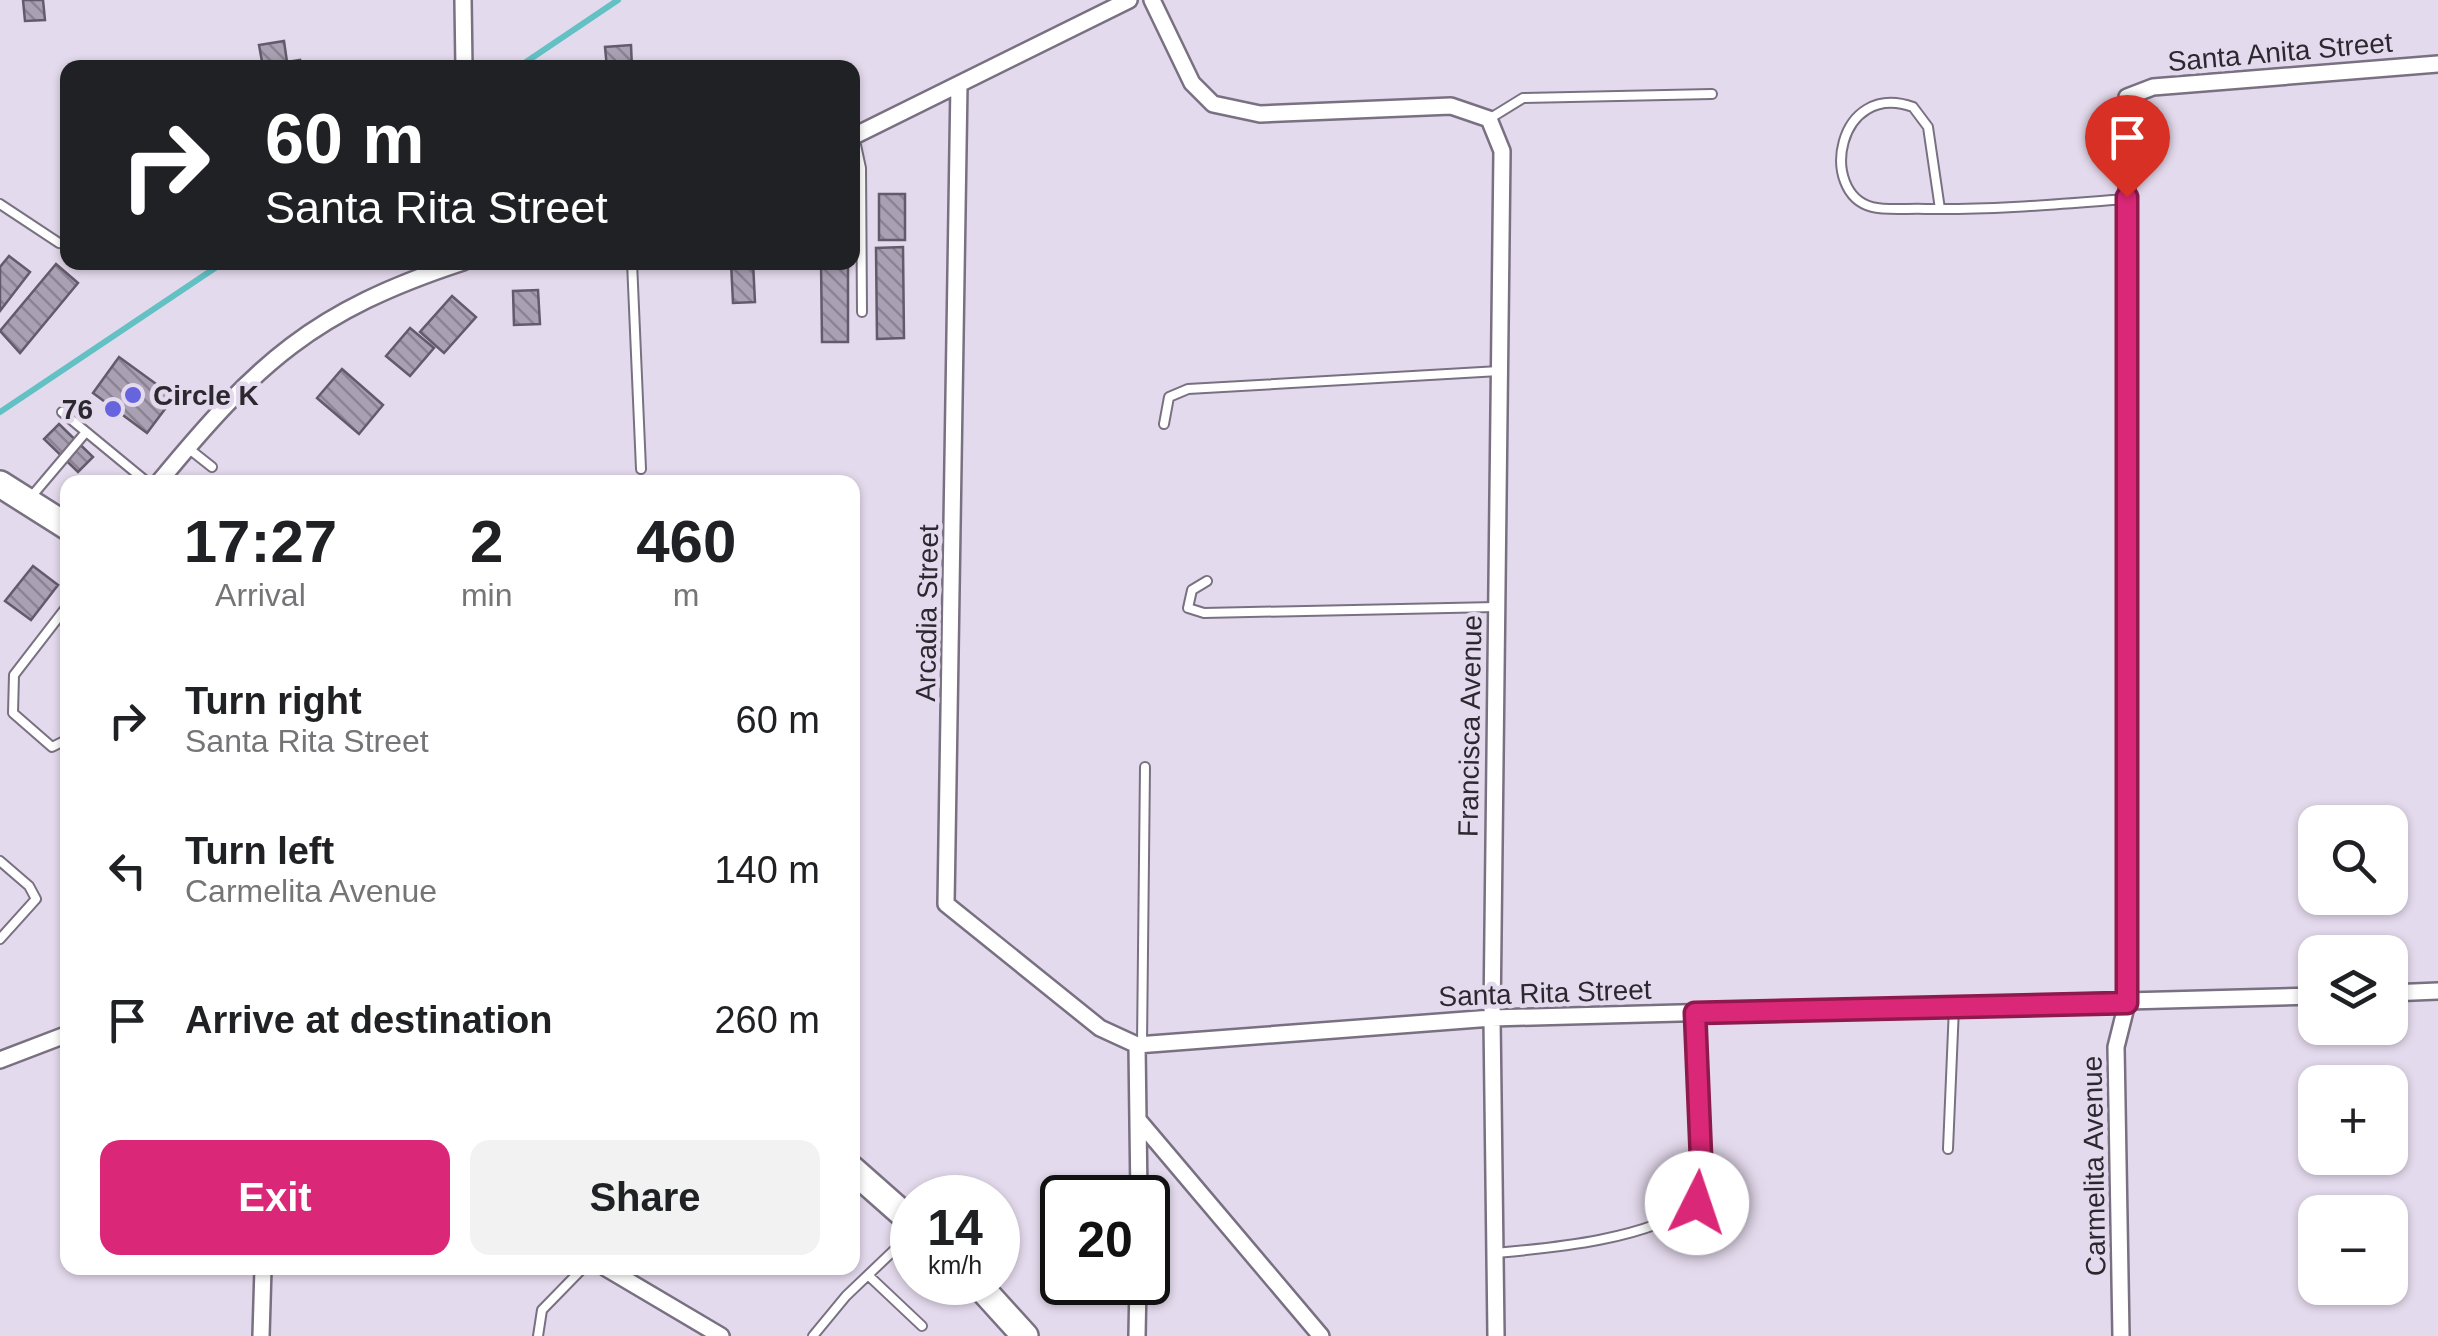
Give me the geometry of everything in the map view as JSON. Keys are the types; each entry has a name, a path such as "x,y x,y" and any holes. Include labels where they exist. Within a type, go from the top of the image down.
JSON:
{"main road":[{"path":"0,484 60,522"},
{"path":"860,1176 890,1203"},
{"path":"997,1305 1025,1336"}],"street":[{"path":"463,0 464,60"},
{"path":"860,133 1129,0"},
{"path":"1152,0 1192,82 1213,104 1260,114 1450,106 1488,118"},
{"name":"Santa Anita Street","path":"2127,97 2153,87 2438,64"},
{"name":"Arcadia Street","path":"960,84 946,904 1100,1028 1140,1044"},
{"name":"Carmelita Avenue","path":"2121,1336 2116,1047 2127,1003 2127,97"},
{"name":"Francisca Avenue","path":"1488,118 1502,151 1492,1018 1496,1336"},
{"path":"165,475 231,396 327,318 439,270"},
{"path":"2408,992 2438,991"},
{"name":"Santa Rita Street","path":"1140,1044 1492,1018 2298,997"},
{"path":"0,1060 60,1037"},
{"path":"1139,1175 1140,1044"},
{"path":"1140,1122 1321,1336"},
{"path":"261,1336 263,1275"},
{"path":"618,1275 721,1336"},
{"path":"1136,1336 1137,1305"}],"lane":[{"path":"1488,118 1523,98 1712,94"},
{"path":"1940,209 1928,127 1913,107 1886,102 1852,120 1842,132 1844,180 1858,200 1873,208 1940,209 2127,200"},
{"path":"860,163 862,312"},
{"path":"0,204 59,243"},
{"path":"632,270 640,469"},
{"path":"1164,424 1169,397 1188,389 1499,371"},
{"path":"62,412 138,475"},
{"path":"28,502 86,432"},
{"path":"188,448 212,467"},
{"path":"1207,582 1192,590 1188,608 1204,613 1496,607"},
{"path":"60,615 14,675 13,713 52,747 60,743"},
{"path":"1140,1044 1145,767"},
{"path":"0,861 30,886 36,899 0,939"},
{"path":"1948,1149 1954,1007"},
{"path":"1495,1254 1563,1246 1660,1223 1697,1203 1702,1182 1695,1013"},
{"path":"812,1336 890,1255"},
{"path":"538,1336 542,1310 575,1275"},
{"path":"869,1276 922,1326"}],"building":[{"path":"23,0 43,0 45,20 25,21"},
{"path":"284,41 287,60 262,60 259,45"},
{"path":"631,45 632,60 606,60 605,47"},
{"path":"879,194 905,194 905,240 879,240"},
{"path":"903,247 904,338 877,339 876,248"},
{"path":"9,256 30,272 0,311 0,267"},
{"path":"56,264 78,283 20,353 0,331"},
{"path":"731,270 753,270 755,302 733,303"},
{"path":"821,270 848,270 848,342 822,342"},
{"path":"538,290 540,324 514,325 513,291"},
{"path":"452,296 476,317 444,353 420,332"},
{"path":"410,328 434,348 410,376 386,356"},
{"name":"Circle K","path":"119,357 174,397 147,433 93,393"},
{"path":"342,369 383,405 359,434 317,398"},
{"path":"59,424 93,457 78,472 44,439"},
{"path":"33,566 58,585 31,620 5,601"}],"waterway":[{"path":"529,60 618,0"},
{"path":"0,412 212,270"}],"place":[{"name":"Circle K","path":"133,395"},
{"name":"76","path":"113,409"}],"route":[{"path":"1697,1203 1702,1182 1695,1013 2127,1003 2127,197"}]}
